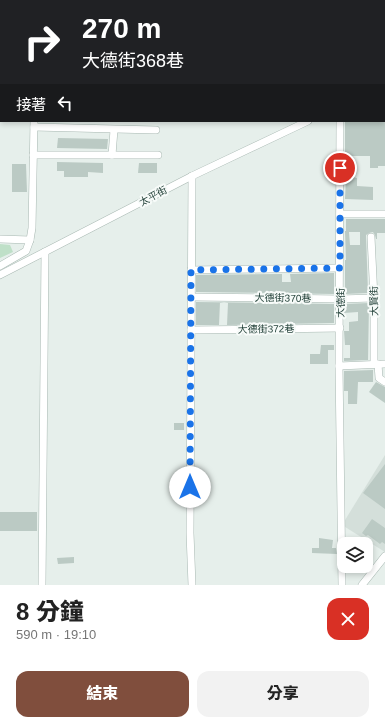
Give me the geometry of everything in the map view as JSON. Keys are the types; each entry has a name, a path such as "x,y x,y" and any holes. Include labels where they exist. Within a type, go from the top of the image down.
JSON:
{"street":[{"name":"太平街","path":"0,275 192,176 306,122"},
{"name":"大德街","path":"340,122 339,366 342,585"},
{"path":"0,266 26,252 30,240 34,124 114,130 156,130"},
{"path":"112,155 114,130"},
{"path":"33,155 158,155"},
{"path":"192,176 190,533 192,585"},
{"path":"340,214 385,214"},
{"name":"大賢街","path":"372,237 379,378 385,382"},
{"path":"0,239 30,240"},
{"path":"42,585 45,252"},
{"path":"191,270 340,268"},
{"name":"大德街370巷","path":"192,297 374,298"},
{"name":"大德街372巷","path":"192,330 340,328"},
{"path":"339,366 379,364"},
{"path":"362,585 385,556"}],"shaded area":[{"path":"385,455 385,552 373,544 373,537 361,537 342,525"}],"green space":[{"path":"0,244 10,245 13,252 0,258"}],"building":[{"path":"345,122 385,122 385,166 370,168 370,156 345,156"},
{"path":"58,138 108,139 107,149 57,148"},
{"path":"57,162 103,163 103,173 88,172 88,177 64,177 64,171 57,171"},
{"path":"139,163 157,163 157,173 138,173"},
{"path":"12,164 26,164 27,192 12,192"},
{"path":"349,176 357,178 357,186 373,187 373,200 345,199 346,178 349,178"},
{"path":"346,219 385,219 385,233 377,233 377,239 373,232 366,235 368,293 345,294","holes":["349,232 360,232 360,245 350,245"]},
{"path":"334,273 334,294 196,292 196,275 282,274 282,282 291,282 290,274"},
{"path":"196,302 220,302 219,325 196,325"},
{"path":"223,302 334,304 334,323 227,325 228,303"},
{"path":"369,303 368,360 344,361 344,358 350,358 350,345 345,345 344,331 349,331 349,322 358,321 358,312 344,313 344,304"},
{"path":"321,345 334,345 334,350 328,350 328,364 310,364 310,354 320,354"},
{"path":"373,370 373,382 358,382 357,404 348,404 348,391 344,391 344,371"},
{"path":"376,382 385,387 385,403 369,392"},
{"path":"174,423 184,423 184,430 174,430"},
{"path":"385,464 385,509 363,493"},
{"path":"0,512 37,512 37,531 0,531"},
{"path":"372,519 385,528 385,544 382,542 380,544 373,539 373,537 368,535 366,536 362,533"},
{"path":"319,538 333,540 332,548 336,548 337,554 312,553 312,548 319,548"},
{"path":"74,557 74,563 58,564 57,558"}],"route":[{"path":"190,487 191,270 340,268 340,168"}]}
